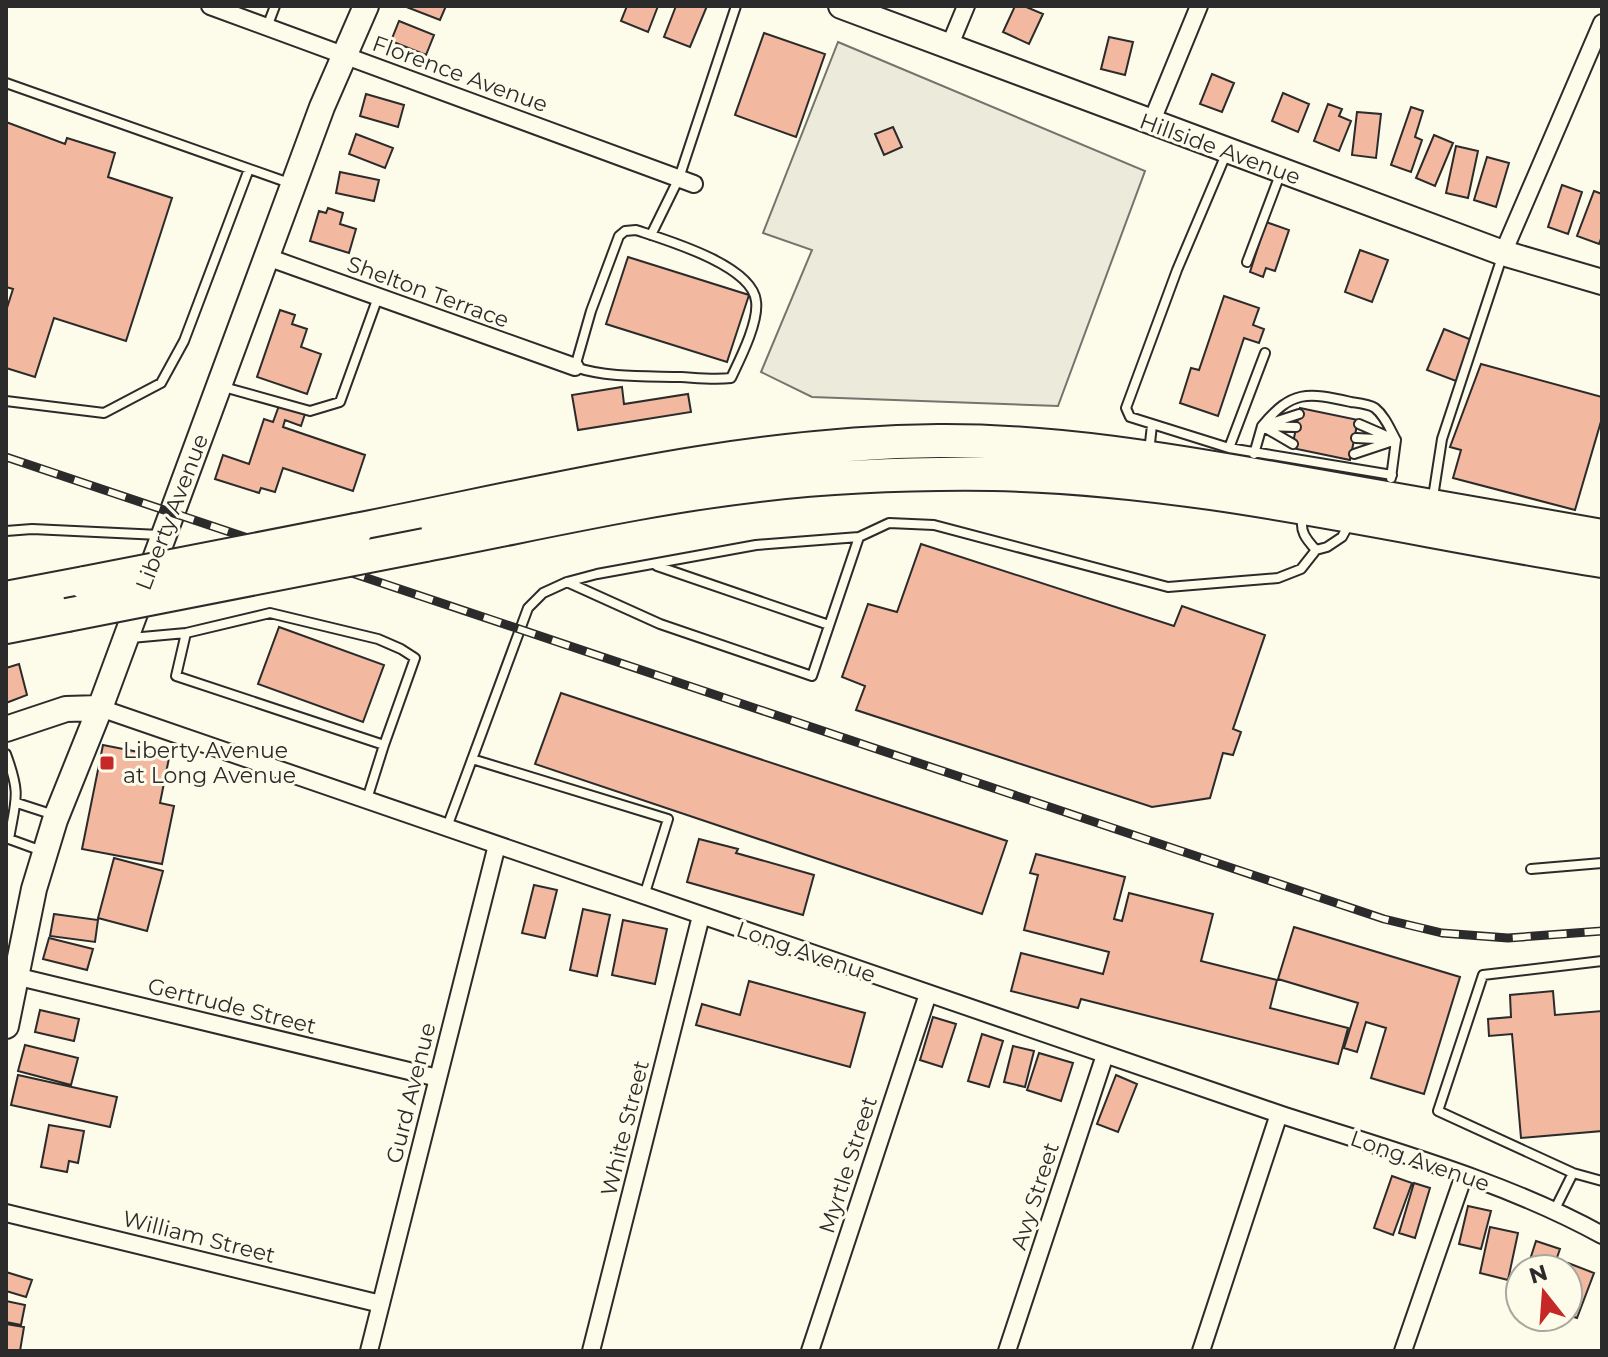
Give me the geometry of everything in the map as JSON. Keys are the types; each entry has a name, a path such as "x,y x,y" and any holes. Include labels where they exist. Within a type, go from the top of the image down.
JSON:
{"highway":[{"path":"6,598 670,468 805,448 873,443 974,441 1148,459 1251,462 1390,487 1432,506 1602,536"},
{"path":"6,627 686,495 869,476 995,474 1098,480 1200,491 1602,561"}],"street":[{"name":"Florence Avenue","path":"210,6 687,181"},
{"name":"Hillside Avenue","path":"841,6 1503,253 1602,282"},
{"path":"949,47 966,6"},
{"path":"1151,123 1199,6"},
{"name":"Liberty Avenue","path":"6,1026 34,889 56,815 100,708 293,185 363,7"},
{"path":"1503,253 1602,23"},
{"name":"Shelton Terrace","path":"267,257 575,367"},
{"name":"Long Avenue","path":"6,729 66,709 100,708 1105,1055 1464,1175 1555,1209 1602,1235"},
{"name":"Gurd Avenue","path":"369,1351 497,845"},
{"name":"White Street","path":"591,1351 701,916"},
{"name":"Gertrude Street","path":"15,976 438,1078"},
{"name":"Myrtle Street","path":"810,1351 928,994"},
{"name":"Avy Street","path":"1007,1351 1105,1055"},
{"path":"1201,1351 1279,1114"},
{"path":"1403,1351 1464,1175"},
{"name":"William Street","path":"6,1213 381,1304"}],"lane":[{"path":"267,27 275,6"},
{"path":"651,235 687,181 736,6"},
{"path":"6,83 293,185"},
{"path":"1227,152 1177,270 1126,408 1130,417 1229,448 1251,462 1262,426 1279,405 1298,396 1332,397 1374,407 1396,440 1390,487"},
{"path":"6,401 104,413 161,383 184,341 249,169"},
{"path":"1247,262 1281,172"},
{"path":"636,230 651,235 711,259 739,275 751,287 757,307 744,351 731,378 717,380 584,371 575,367 591,311 619,236 625,231 636,230"},
{"path":"1432,506 1442,439 1503,253"},
{"path":"220,385 310,411 340,402 378,297"},
{"path":"1229,448 1265,353"},
{"path":"1262,426 1299,414"},
{"path":"1359,424 1396,440"},
{"path":"1148,459 1152,425"},
{"path":"1262,426 1296,427"},
{"path":"1262,426 1293,444"},
{"path":"1356,438 1396,440"},
{"path":"1354,454 1396,440"},
{"path":"1305,509 1301,524 1304,537 1316,550"},
{"path":"447,828 528,608 543,593 567,582 756,545 859,537 889,523 934,525 1168,587 1278,578 1301,569 1316,550 1342,537 1354,518"},
{"path":"6,531 32,529 165,535"},
{"path":"567,582 660,624 812,676 859,537"},
{"path":"656,565 829,625"},
{"path":"126,638 186,633 270,613 378,639 415,658 366,800"},
{"path":"186,633 176,676 384,745"},
{"path":"6,754 15,779 17,803 8,839 45,852"},
{"path":"472,759 668,819 644,896"},
{"path":"17,803 56,815"},
{"path":"1531,869 1602,863"},
{"path":"1602,961 1483,975 1438,1111 1573,1173 1602,1181"},
{"path":"1555,1209 1573,1173"}],"shaded area":[{"path":"838,42 1145,171 1058,406 812,397 761,372 812,250 763,233"}],"building":[{"path":"404,6 446,6 440,20"},
{"path":"627,6 658,6 648,32 621,21"},
{"path":"676,6 707,6 690,47 664,37"},
{"path":"1015,6 1024,6 1043,14 1029,44 1003,32"},
{"path":"399,21 434,35 426,55 391,41"},
{"path":"764,33 825,54 796,137 735,115"},
{"path":"1109,37 1133,42 1125,75 1101,69"},
{"path":"1212,74 1234,83 1222,112 1200,104"},
{"path":"1283,93 1309,104 1298,132 1272,121"},
{"path":"366,94 404,105 398,127 360,116"},
{"path":"1328,104 1342,109 1339,116 1351,121 1339,151 1314,141"},
{"path":"1411,107 1423,111 1415,137 1422,140 1411,172 1391,165"},
{"path":"1357,112 1381,114 1376,158 1352,155"},
{"path":"6,122 65,144 67,138 115,153 108,177 172,198 126,341 54,318 35,377 6,368 6,311 13,289 6,287"},
{"path":"893,127 902,147 884,155 875,134"},
{"path":"356,134 393,148 385,168 349,154"},
{"path":"1434,135 1453,143 1435,186 1416,178"},
{"path":"1456,146 1478,151 1468,198 1446,193"},
{"path":"1487,157 1509,163 1496,207 1474,200"},
{"path":"340,172 379,180 374,201 336,193"},
{"path":"1562,185 1582,192 1568,234 1548,227"},
{"path":"1594,191 1602,194 1602,236 1599,244 1577,236"},
{"path":"328,208 343,213 340,224 356,229 349,253 310,241 319,211 326,213"},
{"path":"1266,222 1289,230 1275,271 1266,268 1263,277 1250,272"},
{"path":"1360,250 1388,260 1372,302 1345,292"},
{"path":"628,257 749,295 727,362 606,324"},
{"path":"1224,296 1259,308 1253,325 1264,329 1259,343 1244,338 1218,416 1180,403 1191,368 1199,370"},
{"path":"280,310 295,315 292,324 307,329 301,347 321,354 307,394 257,377"},
{"path":"1444,329 1472,340 1456,381 1427,370"},
{"path":"1481,364 1602,397 1602,418 1575,510 1453,478 1461,450 1450,447"},
{"path":"622,387 624,404 688,394 691,412 578,430 572,395"},
{"path":"280,403 306,411 301,426 285,420 283,427 365,455 353,491 283,468 275,492 261,488 259,493 215,479 223,455 249,464 264,419 273,422"},
{"path":"1300,408 1358,420 1350,460 1292,448"},
{"path":"921,544 1174,626 1182,606 1265,635 1233,729 1241,732 1233,755 1223,753 1210,798 1152,807 856,710 865,686 842,677 868,604 897,612"},
{"path":"279,627 384,665 363,722 258,684"},
{"path":"19,664 27,695 6,703 6,668"},
{"path":"561,693 1007,841 982,914 535,764"},
{"path":"103,745 169,758 160,803 174,806 162,864 82,849"},
{"path":"699,839 814,875 803,915 687,882"},
{"path":"1036,854 1125,877 1114,919 1122,921 1129,893 1213,914 1201,961 1277,980 1270,1008 1348,1028 1338,1064 1081,999 1078,1008 1011,991 1021,953 1103,974 1109,952 1024,930 1038,875 1030,873"},
{"path":"114,858 163,871 147,931 98,918"},
{"path":"534,885 557,890 545,938 522,933"},
{"path":"583,909 610,915 597,976 570,970"},
{"path":"54,914 98,920 95,942 50,936"},
{"path":"623,920 667,929 655,984 612,975"},
{"path":"1294,927 1460,977 1424,1094 1371,1078 1386,1028 1366,1022 1357,1052 1344,1048 1358,1003 1278,979"},
{"path":"49,938 93,949 87,970 43,959"},
{"path":"749,981 865,1013 850,1067 696,1025 702,1004 740,1015"},
{"path":"1553,991 1555,1015 1602,1011 1602,1131 1521,1138 1512,1034 1489,1036 1488,1019 1511,1017 1510,995"},
{"path":"40,1010 79,1019 74,1041 35,1032"},
{"path":"933,1017 956,1024 942,1067 920,1060"},
{"path":"982,1034 1003,1041 989,1087 968,1081"},
{"path":"25,1045 78,1058 71,1085 18,1071"},
{"path":"1013,1046 1034,1051 1025,1087 1004,1082"},
{"path":"1039,1053 1073,1063 1061,1101 1027,1090"},
{"path":"18,1075 117,1097 110,1127 11,1105"},
{"path":"1116,1075 1137,1084 1118,1132 1097,1124"},
{"path":"49,1125 84,1131 78,1163 69,1161 67,1172 41,1167"},
{"path":"1392,1176 1412,1183 1393,1235 1374,1228"},
{"path":"1414,1183 1430,1188 1415,1238 1399,1233"},
{"path":"1468,1206 1491,1211 1481,1249 1459,1244"},
{"path":"1490,1227 1518,1233 1514,1253 1504,1253 1504,1279 1480,1273"},
{"path":"1536,1241 1560,1249 1559,1253 1532,1253"},
{"path":"1584,1269 1594,1273 1584,1299"},
{"path":"6,1272 32,1280 26,1297 6,1291"},
{"path":"6,1301 25,1305 21,1325 6,1322"},
{"path":"6,1324 24,1327 20,1351 6,1351"}],"railway":[{"path":"6,457 1384,919 1442,933 1508,938 1602,931"}],"place":[{"name":"Liberty Avenue at Long Avenue","path":"107,763"}]}
